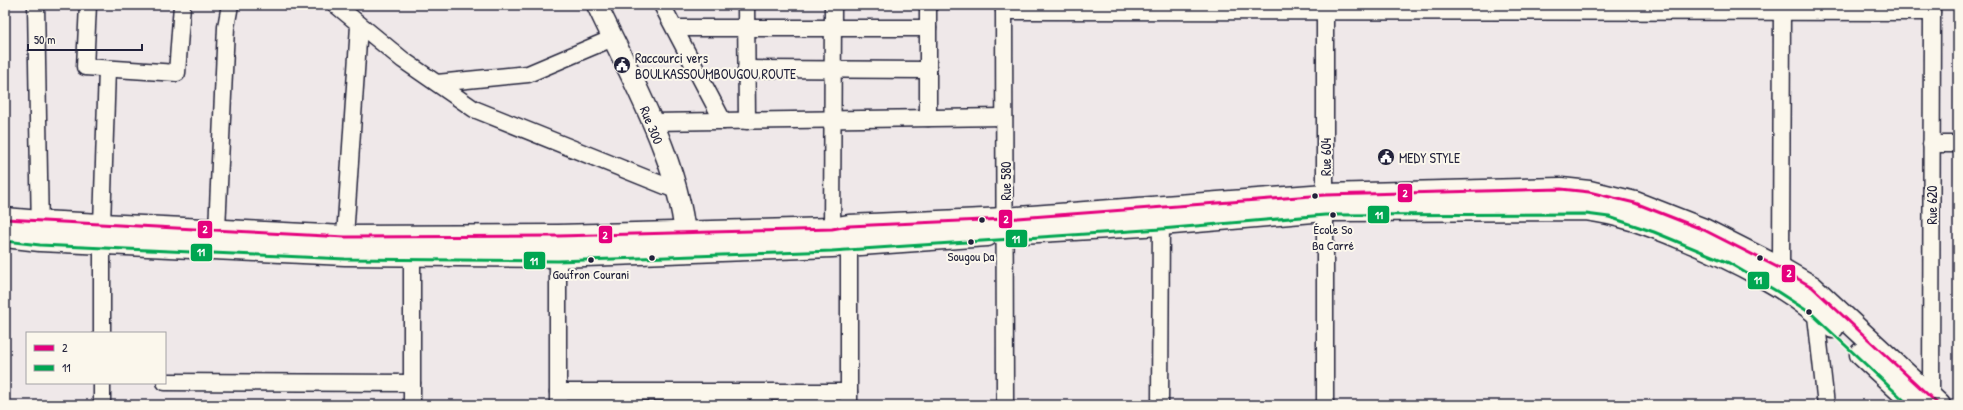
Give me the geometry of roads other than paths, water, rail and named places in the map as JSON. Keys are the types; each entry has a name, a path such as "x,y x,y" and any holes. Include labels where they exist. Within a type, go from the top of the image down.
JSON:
{"main road":[{"path":"5,236 40,231 412,246 558,246 841,236 1005,226 1325,202 1560,189 1589,192 1635,203 1704,230 1782,269 1812,287 1929,403"},
{"path":"1325,202 1562,208 1610,212 1656,227 1731,259 1781,288 1815,310 1929,403"},
{"path":"5,219 40,231"},
{"path":"102,234 217,230 345,236 412,246"}],"street":[{"path":"36,5 40,231"},
{"path":"88,5 85,67 178,73 182,5"},
{"path":"217,230 226,27 230,5"},
{"path":"336,5 359,26 474,109 678,191"},
{"name":"Rue 300","path":"597,5 653,122 678,191 686,242"},
{"path":"662,5 676,28 723,121"},
{"path":"746,5 747,121"},
{"path":"558,246 558,399 849,399 841,236 832,119 833,5"},
{"path":"928,5 928,118"},
{"path":"1004,8 1932,8"},
{"name":"Rue 580","path":"1004,8 1005,405"},
{"name":"Rue 604","path":"1325,8 1325,405"},
{"path":"1782,8 1782,269"},
{"name":"Rue 620","path":"1929,403 1932,8"},
{"path":"345,236 359,26"},
{"path":"676,28 928,28"},
{"path":"437,83 528,74 613,38"},
{"path":"102,332 102,234 107,69"},
{"path":"746,70 928,70"},
{"path":"653,122 1004,117"},
{"path":"1931,144 1958,144"},
{"path":"1160,405 1161,215"},
{"path":"412,246 412,405"},
{"path":"1812,287 1826,405"},
{"path":"166,382 412,383"},
{"path":"102,384 102,405"}],"place":[{"name":"Raccourci vers BOULKASSOUMBOUGOU ROUTE","path":"622,65"},
{"name":"MEDY STYLE","path":"1386,157"},
{"name":"École So Ba Carré","path":"1333,215"},
{"name":"Sougou Da","path":"971,242"},
{"name":"Goufron Courani","path":"591,260"}]}
